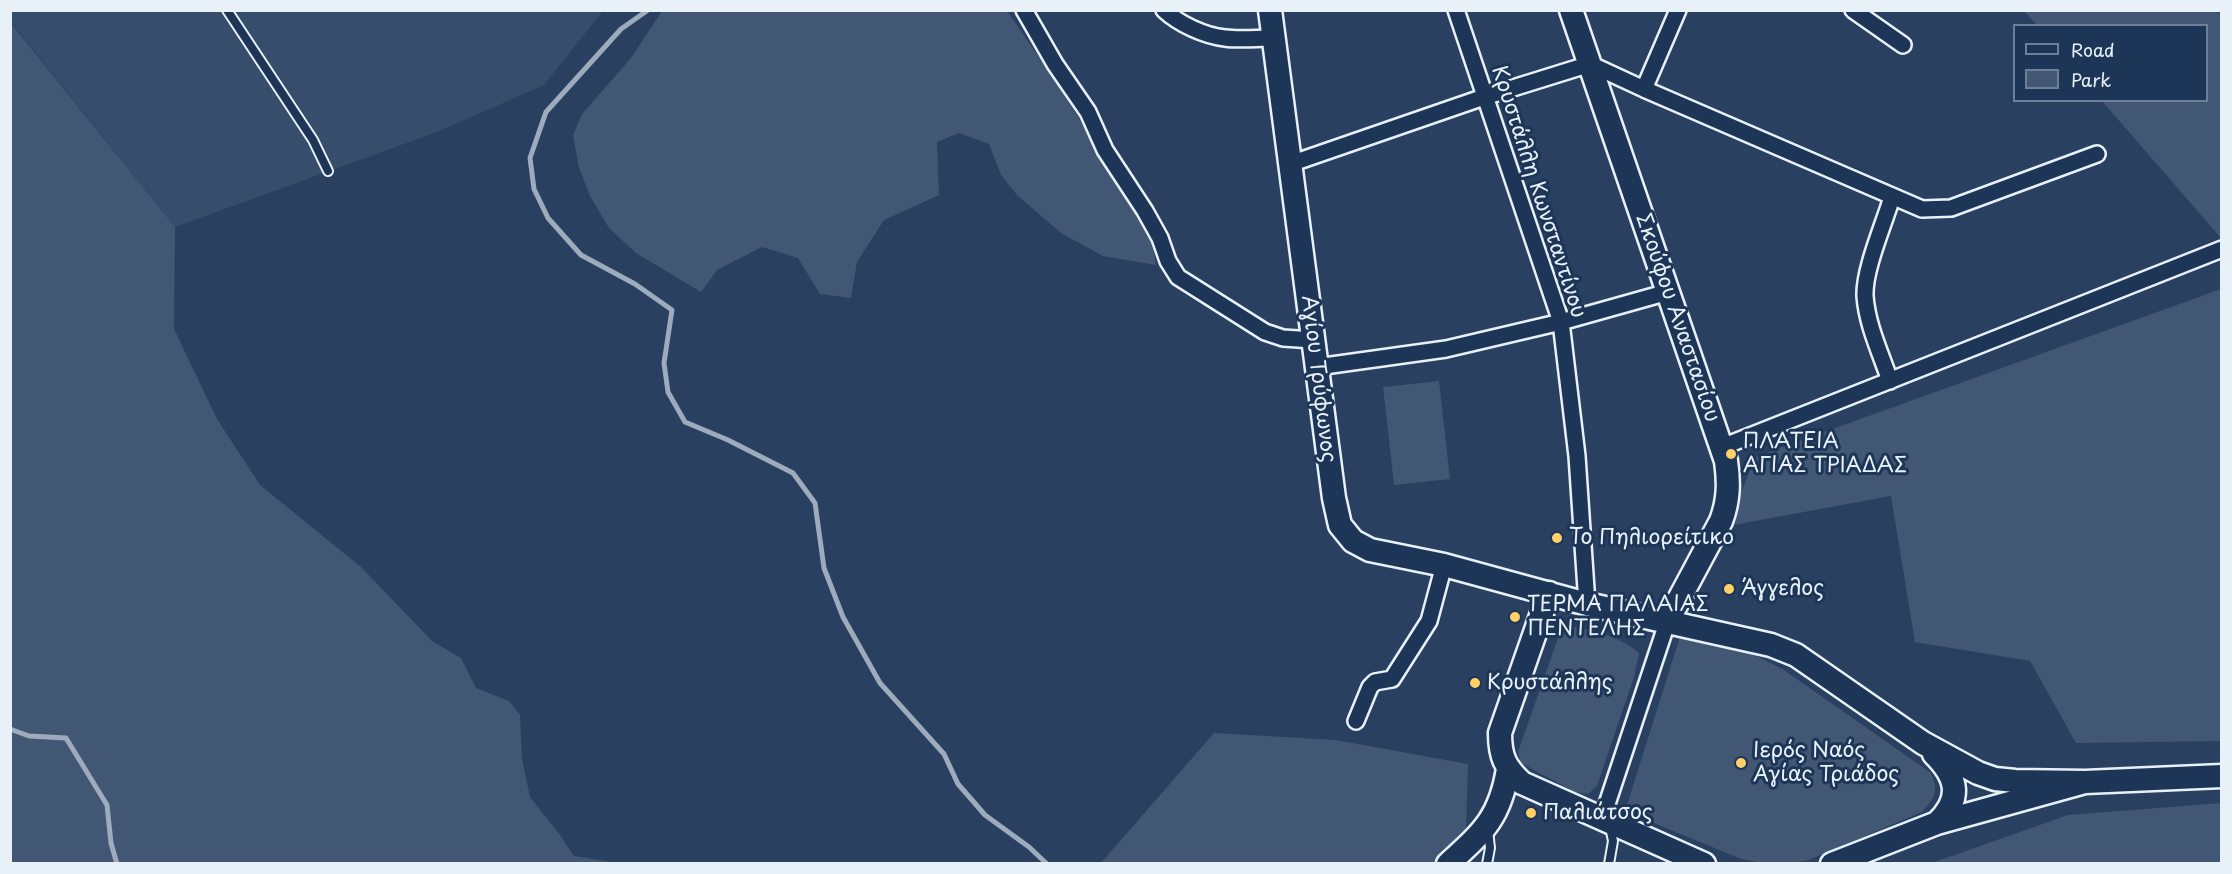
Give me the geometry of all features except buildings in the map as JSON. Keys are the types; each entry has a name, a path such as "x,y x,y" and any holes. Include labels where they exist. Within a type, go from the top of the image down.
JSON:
{"main road":[{"name":"Αγίου Τρύφωνος","path":"1270,10 1334,498 1340,525 1353,541 1370,550 1444,565 1587,604 1668,620 1771,645 1796,655 1923,742"},
{"name":"Σκούφου Αναστασίου","path":"1571,10 1722,447 1730,484 1726,509 1721,521 1668,620"},
{"path":"1549,593 1500,734 1502,754 1508,769 1522,783 1704,864"},
{"path":"1923,742 1978,773 1995,779 2085,782 2222,776"},
{"path":"1923,742 1946,766 1954,783 1952,803 1945,816 1936,823"},
{"path":"1448,864 1488,826 1499,807 1508,769"},
{"path":"1832,864 1936,823 2085,782"}],"street":[{"path":"1024,10 1055,64 1088,112 1105,150 1145,211 1178,277 1265,332 1283,338 1313,340"},
{"path":"1164,10 1171,17 1197,30 1223,38 1273,38"},
{"name":"Κρυστάλλη Κωνσταντίνου","path":"1456,10 1561,322 1577,456 1587,604"},
{"path":"1644,89 1678,10"},
{"path":"1853,10 1903,45"},
{"path":"1290,164 1484,97 1590,64 1922,209 1951,208 2097,154"},
{"path":"1890,381 1867,312 1865,293 1867,275 1892,197"},
{"path":"1722,447 2222,249"},
{"path":"1317,368 1446,349 1561,322 1668,292"},
{"path":"1356,721 1370,687 1375,681 1392,680 1429,621 1444,565"},
{"path":"1606,820 1668,620"}],"lane":[{"path":"227,10 313,140 328,171"},
{"path":"1606,820 1613,841 1609,864"},
{"path":"1487,864 1490,848 1488,826"}],"shaded area":[{"path":"11,10 603,11 544,85 437,132 175,227 11,22"}],"green space":[{"path":"662,11 1007,11 1057,83 1151,236 1156,265 1103,256 1061,233 1017,195 1001,175 989,144 959,133 937,142 939,195 884,220 857,262 851,298 820,294 798,258 762,247 717,270 701,292 636,253 609,228 590,196 579,168 573,135 582,114 631,58"},
{"path":"2024,11 2215,11 2222,16 2221,238 2103,102 2208,102 2208,24 2036,24"},
{"path":"10,22 175,227 174,329 217,419 260,485 361,567 432,641 461,658 476,688 509,701 520,715 522,759 530,797 574,856 617,863 11,863"},
{"path":"2221,289 2221,741 2076,743 2030,661 1915,642 1891,496 1728,526 1755,457"},
{"path":"1439,381 1450,479 1394,485 1383,387"},
{"path":"1566,626 1605,634 1632,647 1639,653 1634,677 1597,786 1588,794 1575,792 1521,763 1518,752 1559,635"},
{"path":"1680,637 1751,653 1784,670 1931,773 1935,785 1933,798 1922,812 1806,861 1768,864 1741,859 1625,811"},
{"path":"1214,733 1336,740 1468,764 1465,863 1100,864"},
{"path":"2221,803 2221,863 1932,863 2068,815"}],"waterway":[{"path":"648,10 621,29 546,112 530,158 534,189 548,218 581,255 635,284 672,310 664,363 668,392 685,422 728,440 793,473 815,503 824,568 843,617 880,683 944,754 958,784 985,815 1029,847 1047,864"},
{"path":"10,729 29,736 66,738 107,805 111,843 117,864"}],"place":[{"name":"ΠΛΑΤΕΙΑ ΑΓΙΑΣ ΤΡΙΑΔΑΣ","path":"1731,454"},
{"name":"Το Πηλιορείτικο","path":"1557,538"},
{"name":"Άγγελος","path":"1729,589"},
{"name":"ΤΕΡΜΑ ΠΑΛΑΙΑΣ ΠΕΝΤΕΛΗΣ","path":"1515,617"},
{"name":"Κρυστάλλης","path":"1475,683"},
{"name":"Ιερός Ναός Αγίας Τριάδος","path":"1741,763"},
{"name":"Παλιάτσος","path":"1531,813"}]}
